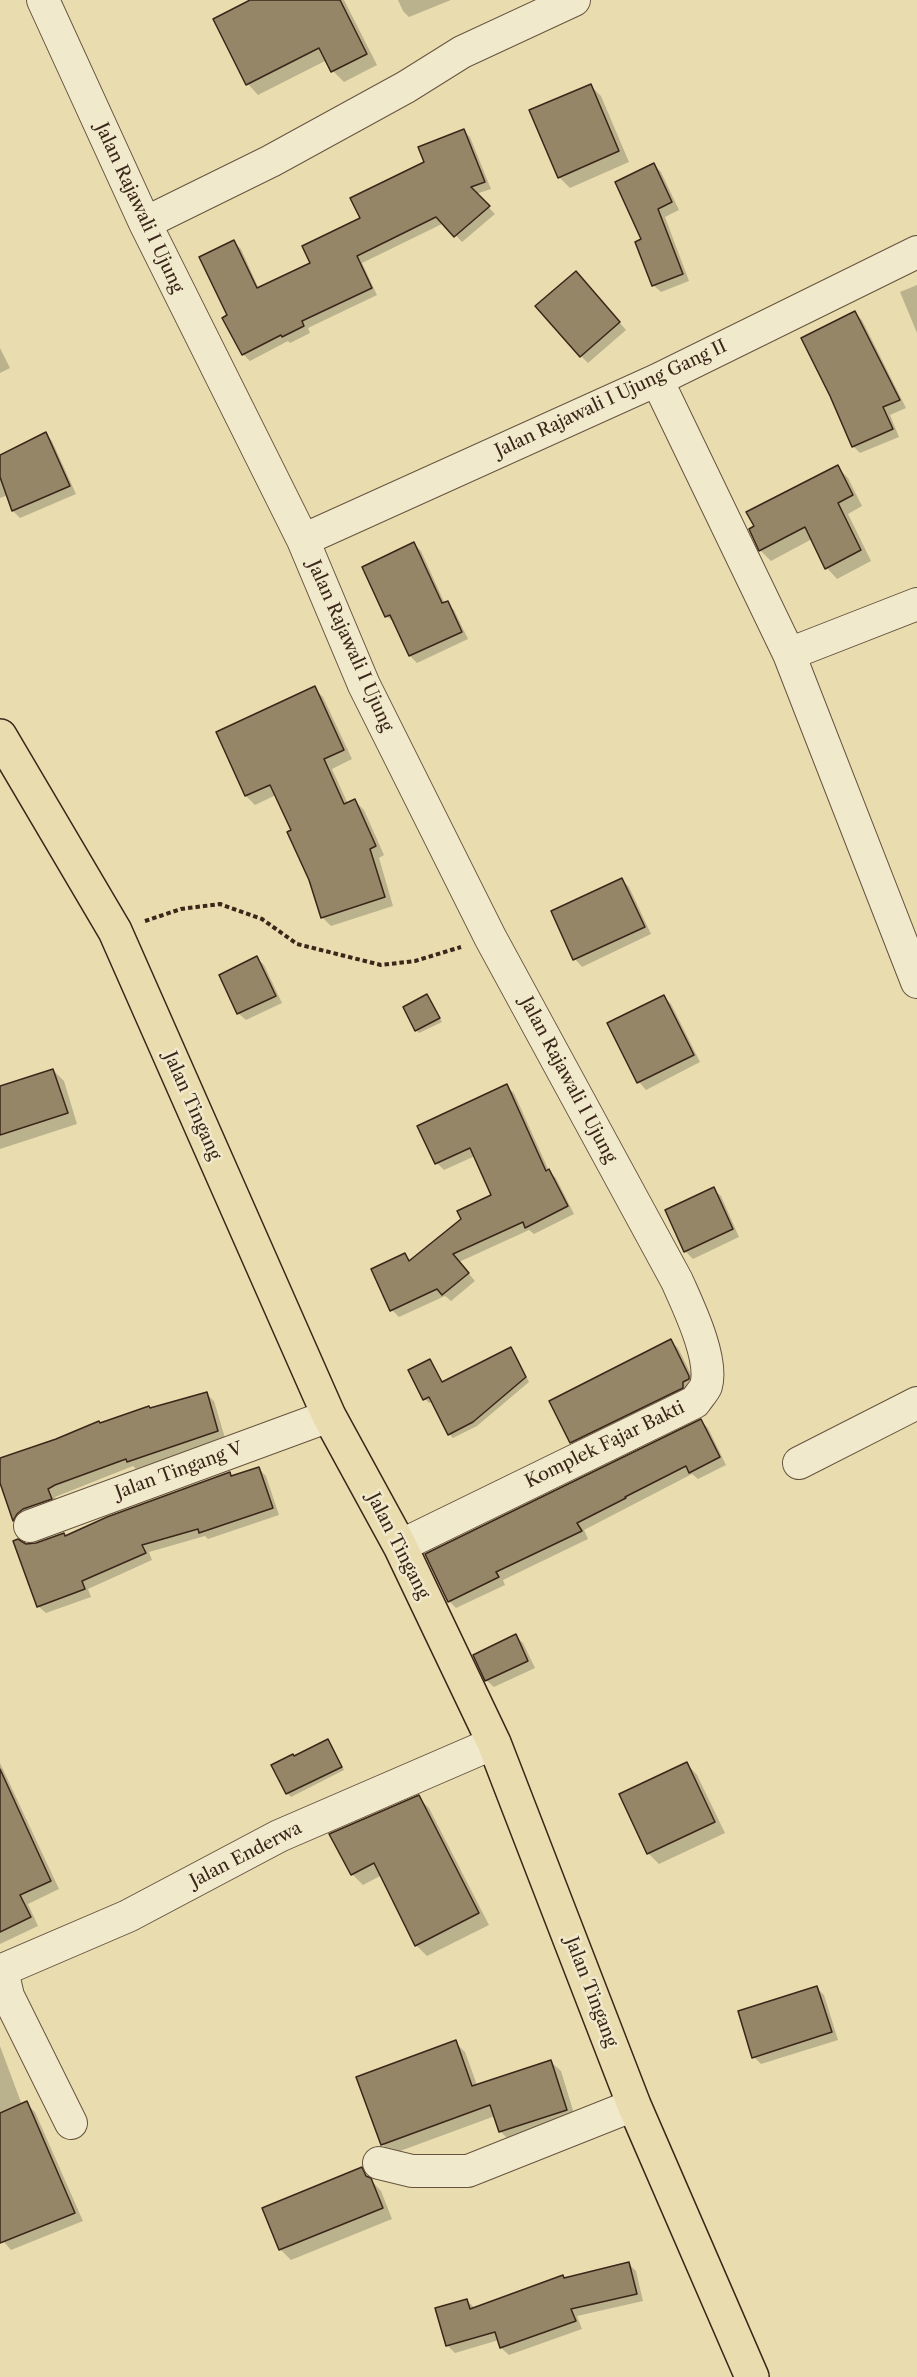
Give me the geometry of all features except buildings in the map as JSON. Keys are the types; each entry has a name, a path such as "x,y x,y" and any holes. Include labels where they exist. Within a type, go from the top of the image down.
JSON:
{"main road":[{"name":"Jalan Tingang","path":"0,736 115,931 329,1416 400,1546 494,1743 634,2105 752,2377"}],"street":[{"name":"Jalan Rajawali I Ujung","path":"42,0 145,223 303,540 364,685 490,937 677,1281"},
{"path":"145,223 271,161 406,87 462,52 574,0"},
{"name":"Jalan Rajawali I Ujung Gang II","path":"303,540 657,380 917,252"},
{"path":"657,380 789,654 917,982"},
{"path":"789,654 917,604"},
{"name":"Komplek Fajar Bakti","path":"400,1546 695,1401 706,1386 706,1366 699,1326 677,1281"},
{"path":"799,1463 917,1403"},
{"name":"Jalan Tingang V","path":"30,1526 329,1416"},
{"name":"Jalan Enderwa","path":"1,1971 128,1916 279,1836 494,1743"},
{"path":"1,1971 8,1996 71,2123"},
{"path":"380,2163 412,2171 468,2171 634,2105"}],"path":[{"path":"115,931 181,909 220,904 262,919 297,944 381,965 415,962 490,937"}]}
